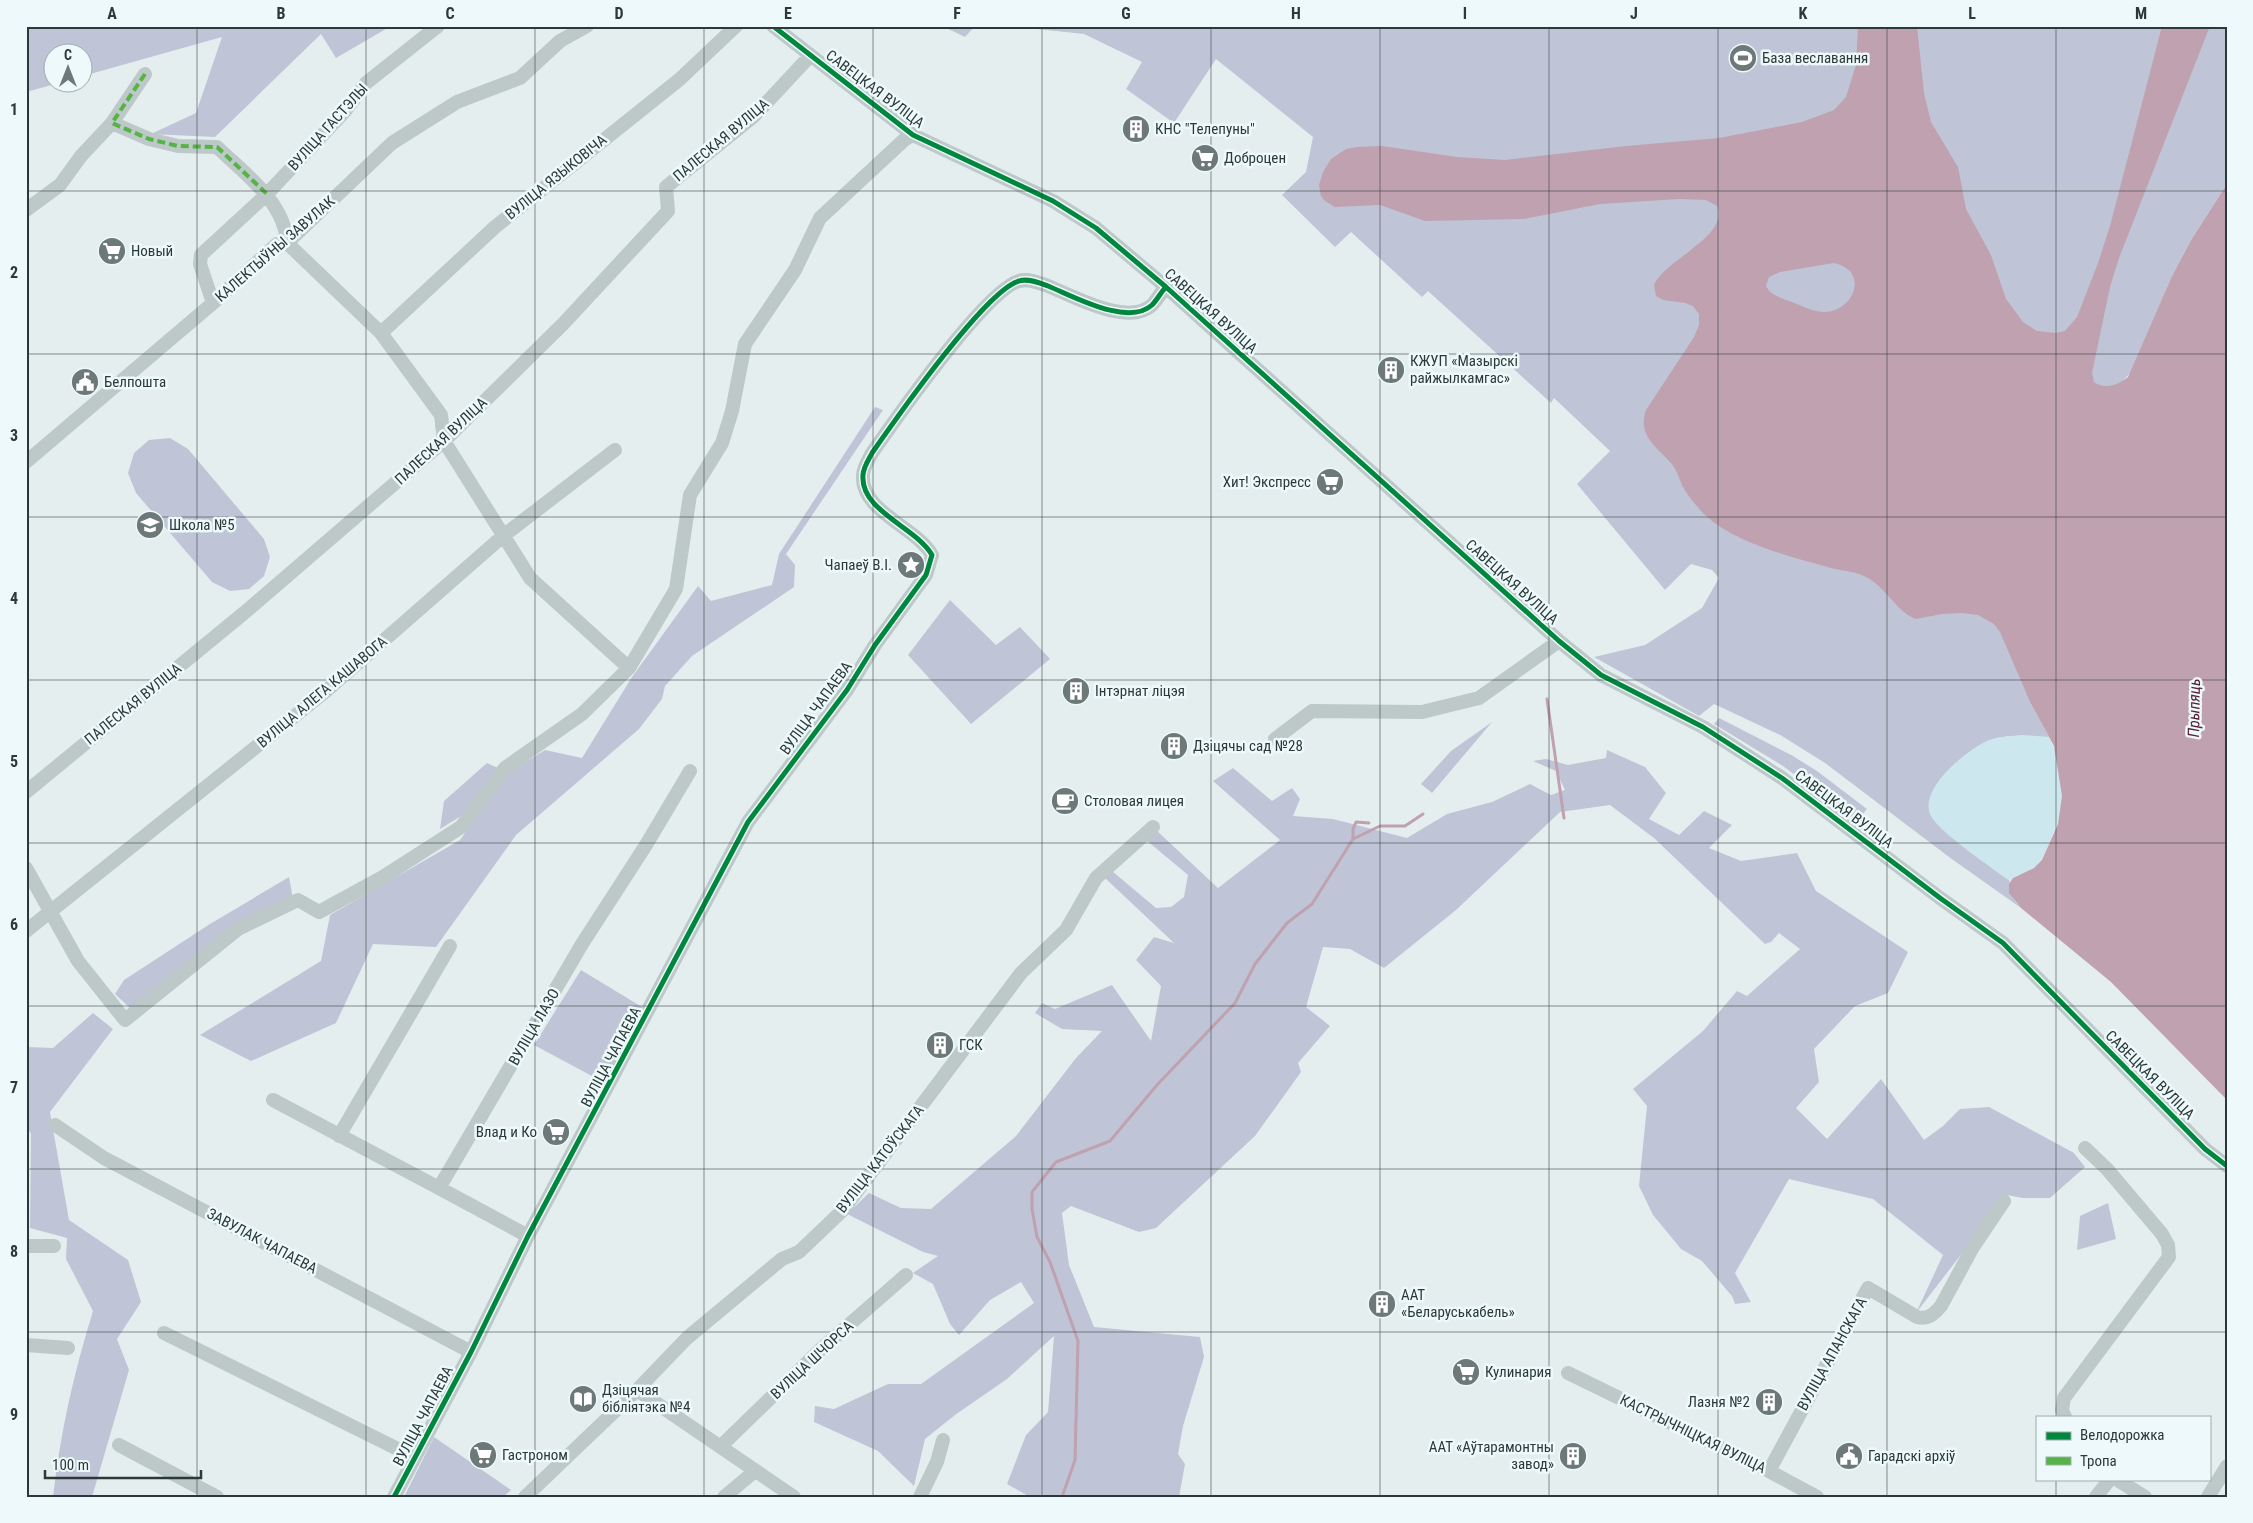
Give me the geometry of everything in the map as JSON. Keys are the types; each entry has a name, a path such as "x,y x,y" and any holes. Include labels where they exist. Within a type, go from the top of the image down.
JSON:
{"street":[{"name":"ВУЛІЦА ГАСТЭЛЫ","path":"213,303 200,264 200,254 267,194 344,111 366,84 438,26"},
{"name":"КАЛЕКТЫЎНЫ ЗАВУЛАК","path":"26,462 213,303 277,244 287,243 392,143 457,102 520,78 560,41 587,26"},
{"name":"ВУЛІЦА ЯЗЫКОВІЧА","path":"381,333 495,227 680,79 736,26"},
{"name":"САВЕЦКАЯ ВУЛІЦА","path":"773,26 913,135 1053,201 1096,228 1166,287 1558,641 1601,675 1703,727 1782,778 2002,943 2205,1149 2227,1166"},
{"name":"ПАЛЕСКАЯ ВУЛІЦА","path":"26,792 244,613 444,441 563,324 668,211 666,187 754,116 810,56"},
{"path":"26,210 60,185 81,156 112,123 145,74"},
{"path":"112,123 150,139 178,146 217,147 267,194 286,230 287,243 381,333 441,415 444,441 530,578 629,668"},
{"path":"26,868 78,960 125,1020 238,929 298,900 318,912 382,877 461,827 505,768 582,714 629,668 676,589 690,495 722,443 732,411 745,344 795,270 820,218 904,140 913,135"},
{"name":"ВУЛІЦА ЧАПАЕВА","path":"394,1497 471,1352 528,1236 748,822 847,690 875,645 926,575 932,555 926,544 871,502 864,489 863,474 872,453 975,317 1003,290 1020,280 1038,282 1113,312 1132,312 1151,306 1166,287"},
{"name":"ВУЛІЦА АЛЕГА КАШАВОГА","path":"26,931 326,691 503,536 615,450"},
{"path":"1275,739 1312,712 1422,712 1479,698 1558,641"},
{"name":"ВУЛІЦА ЛАЗО","path":"440,1188 582,944 646,845 690,771"},
{"name":"ВУЛІЦА КАТОЎСКАГА","path":"525,1497 637,1390 687,1338 782,1259 799,1252 843,1210 1021,973 1066,930 1096,878 1153,827"},
{"path":"340,1136 450,946"},
{"path":"273,1100 528,1236"},
{"name":"ЗАВУЛАК ЧАПАЕВА","path":"55,1125 104,1158 471,1352"},
{"path":"2065,1416 2062,1410 2064,1398 2169,1257 2168,1245 2162,1234 2107,1169 2086,1148"},
{"name":"ВУЛІЦА АПАНСКАГА","path":"1769,1471 1868,1288 1917,1317 1922,1318 1934,1314 1941,1306 1972,1247 2004,1202"},
{"path":"26,1246 54,1246"},
{"name":"ВУЛІЦА ШЧОРСА","path":"720,1446 820,1350 906,1275"},
{"name":"ВУЛІЦА ЧАПАЕВА","path":"164,1333 414,1457"},
{"path":"26,1345 68,1348"},
{"name":"КАСТРЫЧНІЦКАЯ ВУЛІЦА","path":"1568,1373 1769,1471 1817,1497"},
{"path":"637,1390 794,1497"},
{"path":"920,1497 937,1462 943,1440"},
{"path":"118,1445 217,1497"},
{"path":"2208,1497 2227,1466"},
{"path":"724,1497 755,1471"},
{"path":"2096,1497 2109,1480"},
{"path":"2118,1480 2145,1497"}],"shaded area":[{"path":"26,26 391,26 336,58 321,34 215,137 151,134 196,113 222,37 92,73 92,42 42,42 42,88 26,92"},
{"path":"942,26 975,26 965,37"},
{"path":"1008,26 2227,26 2227,184 2191,240 2172,276 2131,372 2123,381 2031,704 2049,737 2007,736 1929,805 1930,814 1942,829 2010,881 2010,892 2021,908 1949,857 1825,763 1782,736 1714,704 1699,716 1594,657 1645,645 1702,608 1719,578 1712,570 1691,564 1665,590 1577,484 1610,451 1554,398 1551,403 1428,291 1422,297 1351,232 1335,247 1282,195 1306,172 1313,137 1216,59 1174,123 1126,89 1142,62 1084,34"},
{"path":"875,407 883,410 786,554 795,565 794,587 692,656 665,686 662,699 639,729 516,835 436,947 373,944 336,1023 251,1061 200,1035 321,961 330,915 460,840 509,772 545,750 582,758 632,677 698,586 711,601 772,585 779,554"},
{"path":"170,438 188,449 264,539 270,557 264,576 249,589 230,591 212,582 136,493 128,473 134,453 149,440"},
{"path":"950,600 996,645 1020,627 1050,659 971,724 908,655"},
{"path":"1719,718 1793,756 1817,771 1867,809 1857,821 1783,766 1714,724"},
{"path":"1492,722 1432,793 1421,784 1451,751"},
{"path":"1607,750 1645,767 1666,793 1649,819 1679,835 1704,811 1732,825 1709,848 1741,861 1797,853 1816,891 1908,952 1888,993 1855,1006 1814,1049 1819,1082 1796,1108 1827,1139 1881,1079 1924,1140 1943,1126 1960,1109 1989,1107 2074,1153 2085,1167 2050,1198 2023,1198 2007,1195 1916,1313 1943,1255 1873,1199 1789,1179 1735,1273 1751,1302 1735,1304 1732,1296 1702,1261 1681,1249 1653,1215 1639,1186 1647,1106 1633,1089 1703,1031 1737,991 1747,996 1800,949 1779,933 1771,942 1765,944 1654,838 1610,805 1560,812 1456,910 1384,968 1350,949 1323,947 1306,1007 1330,1026 1298,1063 1301,1072 1255,1136 1156,1228 1139,1232 1071,1206 1062,1213 1069,1265 1094,1327 1200,1337 1204,1357 1183,1426 1178,1454 1185,1464 1179,1497 1030,1497 1007,1484 1026,1435 1048,1412 1054,1336 1007,1379 955,1415 925,1439 914,1486 878,1451 814,1422 815,1406 834,1409 888,1384 921,1384 1034,1303 1021,1282 990,1300 959,1335 950,1324 933,1284 913,1273 938,1256 923,1252 847,1214 869,1193 901,1208 931,1209 1016,1136 1076,1058 1102,1031 1062,1029 1035,1013 1042,1003 1055,1009 1112,985 1151,1041 1161,986 1136,960 1154,937 1174,943 1105,878 1112,871 1156,908 1171,907 1184,897 1188,875 1146,840 1156,830 1218,888 1280,840 1213,781 1233,768 1272,801 1292,788 1300,799 1293,816 1333,819 1407,838 1447,814 1492,802 1530,784 1551,795 1565,790 1556,771 1533,761 1546,759 1568,765 1606,758"},
{"path":"487,763 498,768 461,816 440,829 444,801"},
{"path":"289,877 293,899 130,1008 115,994 124,980 210,924"},
{"path":"581,970 642,1007 603,1082 534,1045"},
{"path":"93,1013 113,1029 50,1112 69,1220 128,1260 141,1302 117,1339 129,1370 92,1497 53,1497 68,1403 93,1311 66,1259 67,1238 30,1228 31,1134 28,1127 25,1105 26,1047 53,1048"},
{"path":"2108,1203 2116,1239 2077,1250 2080,1216"},
{"path":"434,1437 511,1490 503,1497 404,1497"}],"sand":[{"path":"2023,735 2049,737 2056,753 2062,796 2061,815 2042,860 2034,868 2016,876 2010,881 1967,850 1936,823 1931,816 1929,805 1931,794 1938,782 1947,771 1969,752 1989,740"}],"water":[{"name":"Прыпяць","path":"1858,26 1917,26 1924,93 1931,122 1958,167 1966,209 1991,255 2006,299 2023,322 2037,331 2056,333 2065,331 2077,317 2098,263 2110,226 2162,26 2210,26 2119,258 2110,287 2092,373 2094,382 2102,386 2116,384 2128,377 2172,276 2191,240 2227,184 2227,1100 2111,982 2021,908 2009,893 2009,884 2013,878 2034,868 2042,860 2058,824 2062,796 2054,746 2031,704 2000,632 1994,624 1978,615 1962,613 1942,614 1916,619 1909,616 1879,586 1864,576 1780,553 1729,532 1714,523 1702,512 1684,489 1672,464 1646,434 1644,419 1646,410 1694,337 1699,325 1699,314 1693,306 1663,300 1656,296 1654,285 1670,266 1705,238 1714,227 1718,217 1717,206 1706,200 1679,199 1600,204 1524,219 1425,221 1380,205 1335,207 1321,196 1319,185 1323,172 1331,159 1346,149 1357,147 1382,146 1457,157 1505,160 1626,146 1719,138 1802,122 1834,110 1846,97 1856,65","holes":["1834,263 1845,267 1852,274 1855,282 1854,290 1844,305 1835,310 1825,312 1808,308 1777,296 1766,286 1769,277 1780,272"]}],"waterway":[{"path":"1547,699 1564,818"},
{"path":"1062,1497 1075,1460 1078,1341 1050,1262 1037,1237 1032,1209 1032,1192 1056,1162 1110,1141 1157,1085 1235,1003 1255,964 1287,923 1312,904 1353,839 1380,826 1405,826 1423,814"},
{"path":"1353,839 1353,829 1356,822 1369,823"}],"marked path":[{"path":"145,74 112,123 149,139 178,146 217,147 267,194"}],"cycle path":[{"path":"773,26 913,135 1053,201 1096,228 1166,287 1559,641 1601,675 1703,727 1782,778 1940,898 2003,943 2205,1149 2227,1166"},
{"path":"394,1497 471,1352 528,1236 748,822 847,690 875,645 926,575 932,555 914,536 879,509 870,499 864,488 863,472 872,453 920,386 964,331 985,307 1004,290 1019,281 1038,282 1100,308 1129,313 1142,311 1152,305 1166,287"}],"place":[{"name":"База веславання","path":"1743,58"},
{"name":"КНС \"Телепуны\"","path":"1136,129"},
{"name":"Доброцен","path":"1205,158"},
{"name":"Новый","path":"112,251"},
{"name":"КЖУП «Мазырскі райжылкамгас»","path":"1391,370"},
{"name":"Белпошта","path":"85,382"},
{"name":"Хит! Экспресс","path":"1330,482"},
{"name":"Школа №5","path":"150,525"},
{"name":"Чапаеў В.І.","path":"911,565"},
{"name":"Інтэрнат ліцэя","path":"1076,691"},
{"name":"Дзіцячы сад №28","path":"1174,746"},
{"name":"Столовая лицея","path":"1065,801"},
{"name":"ГСК","path":"940,1045"},
{"name":"Влад и Ко","path":"556,1132"},
{"name":"ААТ «Беларуськабель»","path":"1382,1304"},
{"name":"Кулинария","path":"1466,1372"},
{"name":"Дзіцячая бібліятэка №4","path":"583,1399"},
{"name":"Лазня №2","path":"1769,1402"},
{"name":"Гастроном","path":"483,1455"},
{"name":"ААТ «Аўтарамонтны завод»","path":"1573,1456"},
{"name":"Гарадскі архіў","path":"1849,1456"}]}
